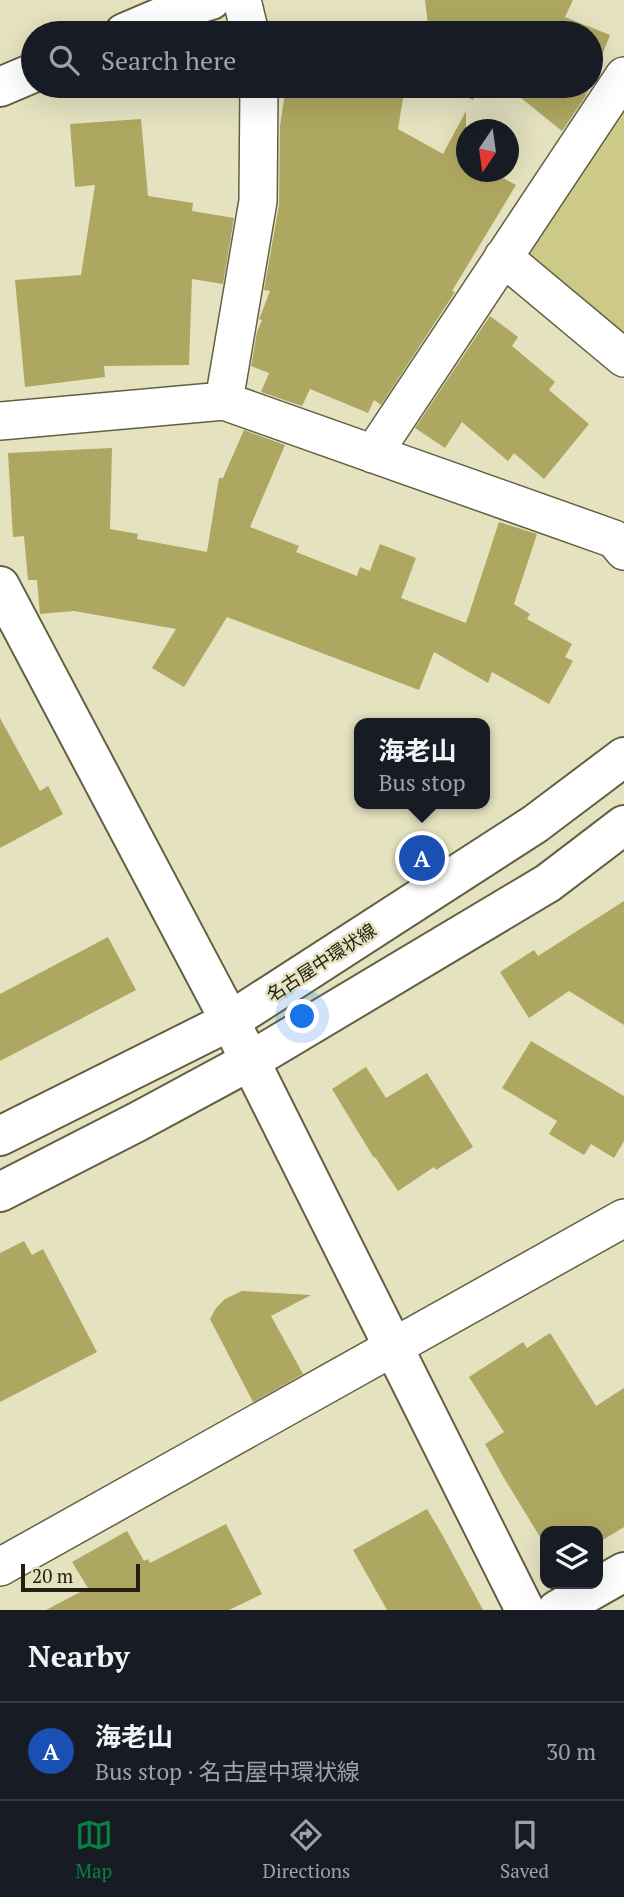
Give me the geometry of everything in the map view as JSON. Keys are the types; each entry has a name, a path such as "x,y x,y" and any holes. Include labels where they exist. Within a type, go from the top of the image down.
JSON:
{"main road":[{"path":"152,21 211,0"},
{"path":"0,87 21,78"},
{"path":"0,586 230,1021 525,1610"},
{"name":"名古屋中環状線","path":"0,1136 230,1021 535,824 624,757"},
{"path":"0,1192 250,1061 548,883 624,825"},
{"path":"557,1610 624,1572"}],"street":[{"path":"242,0 247,21"},
{"path":"373,454 624,75"},
{"path":"224,401 258,201 259,98"},
{"path":"503,257 624,358"},
{"path":"0,421 224,401 614,539 624,551"},
{"path":"0,1567 624,1218"}],"shaded area":[{"path":"624,102 624,344 534,270 525,247"}],"building":[{"path":"425,0 573,0 565,17 575,21 428,21"},
{"path":"603,32 610,35 603,53"},
{"path":"284,98 403,98 398,129 443,154 456,130 456,182 510,182 516,185 452,291 455,292 381,405 374,400 368,413 310,389 302,406 261,392 269,373 251,366 262,320 259,319 270,291 264,290 279,205 280,126"},
{"path":"521,98 584,98 562,131"},
{"path":"141,119 148,196 193,203 192,211 234,218 223,284 192,279 189,365 104,366 105,377 25,387 15,280 81,275 95,185 75,187 70,124"},
{"path":"490,316 518,337 512,346 555,382 549,390 589,424 544,479 514,453 508,461 462,422 445,448 415,428"},
{"path":"244,430 285,445 250,527 299,546 296,552 357,576 360,567 370,571 380,544 416,558 401,598 466,623 499,522 537,534 514,604 530,614 527,619 572,644 565,657 573,661 549,704 492,672 488,683 434,652 419,690 227,617 184,687 152,668 176,629 74,611 40,614 37,580 28,580 24,536 13,537 8,453 112,448 110,529 138,534 137,539 207,552 219,478 223,478"},
{"path":"0,718 40,791 48,786 63,814 0,848"},
{"path":"624,901 624,1025 569,991 529,1018 500,972 534,950 538,956"},
{"path":"108,937 136,990 0,1061 0,994"},
{"path":"531,1041 624,1096 624,1141 614,1158 591,1144 584,1155 549,1134 557,1121 502,1088"},
{"path":"366,1067 386,1098 427,1073 473,1147 436,1170 434,1167 398,1191 374,1158 332,1089"},
{"path":"24,1241 32,1255 43,1249 97,1352 0,1402 0,1253"},
{"path":"242,1291 311,1295 271,1316 303,1374 253,1402 210,1319 225,1299"},
{"path":"550,1333 596,1406 624,1388 624,1527 603,1540 603,1526 540,1526 540,1537 485,1444 504,1432 469,1377 523,1342 527,1348"},
{"path":"427,1509 483,1610 387,1610 353,1550"},
{"path":"226,1524 262,1594 229,1610 46,1610 88,1588 72,1562 127,1531 144,1561 148,1559 150,1563"}],"place":[{"name":"海老山","path":"422,858"}]}
